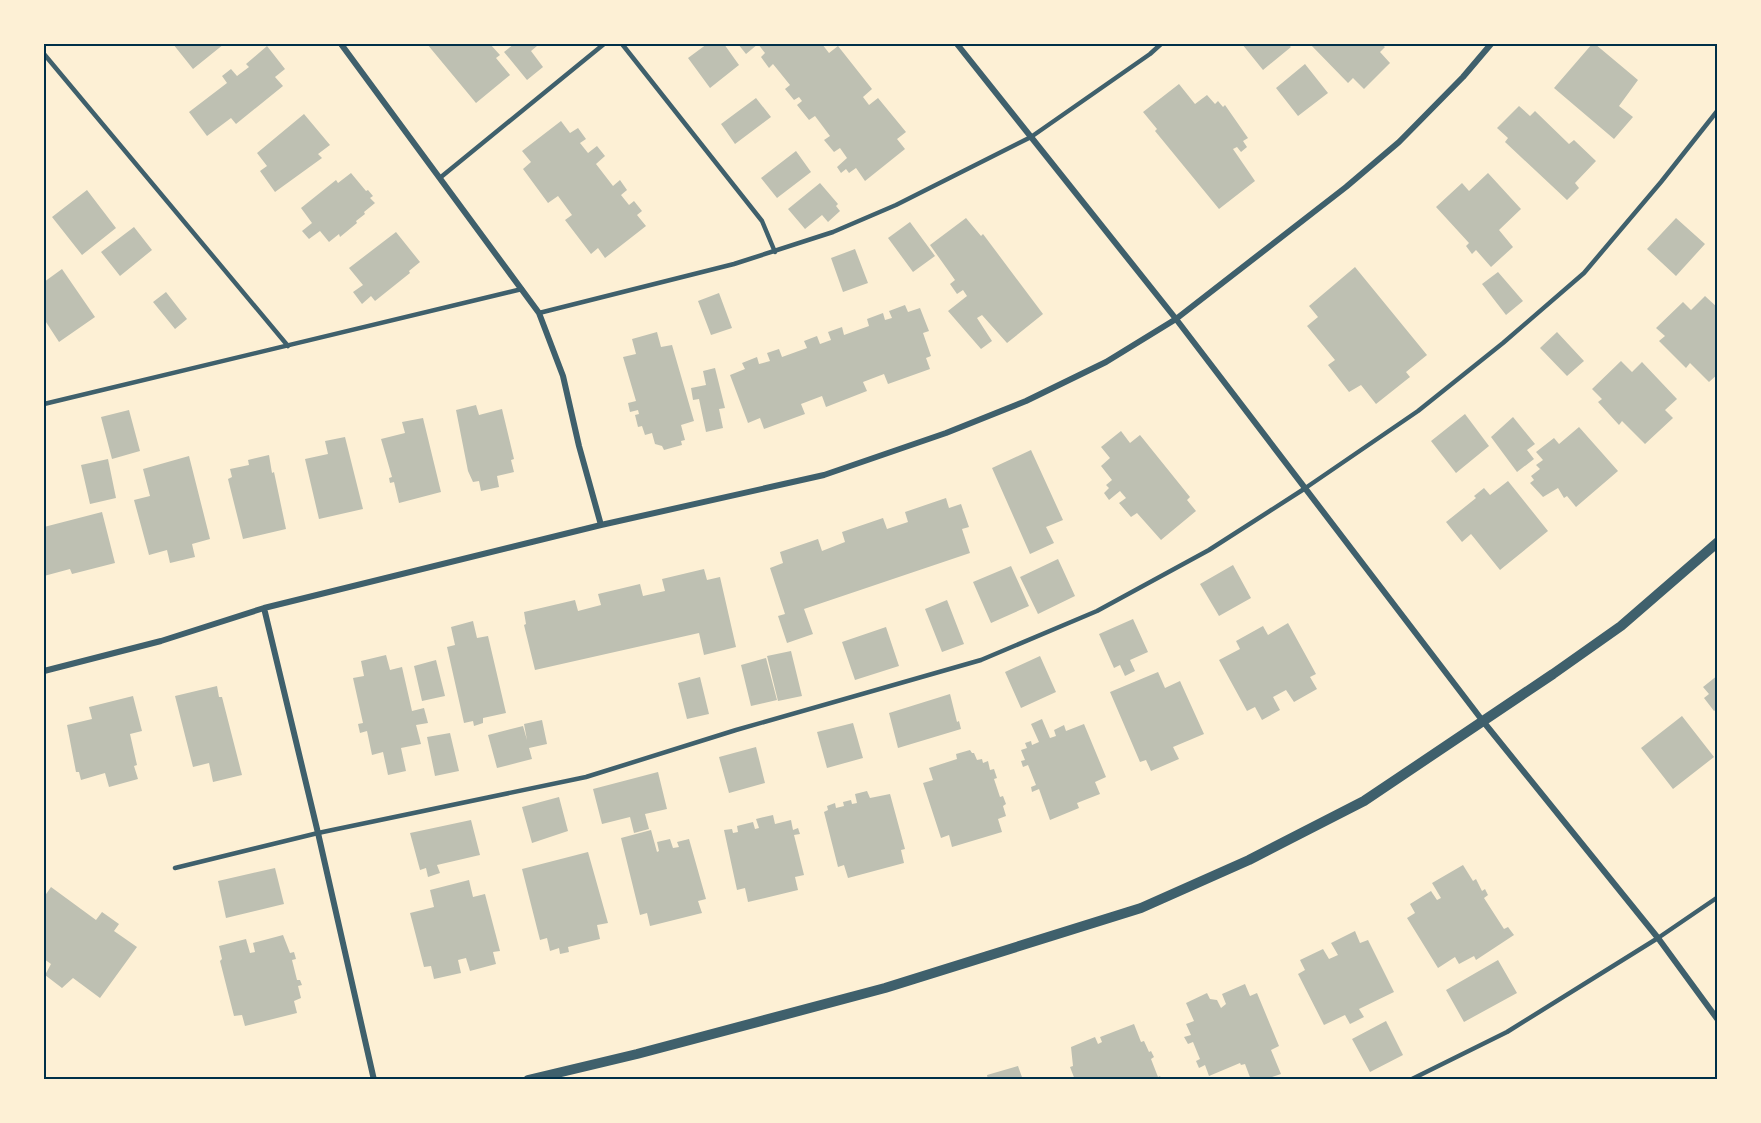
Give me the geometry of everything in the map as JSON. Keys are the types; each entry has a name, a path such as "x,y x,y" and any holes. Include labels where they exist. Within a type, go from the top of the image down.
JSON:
{"street":[{"path":"341,44 539,312 563,376 601,525"},
{"path":"957,44 1176,319 1482,720 1658,938 1718,1020"},
{"path":"44,671 161,641 264,608 601,525 824,475 936,437 1026,401 1106,362 1176,319 1346,187 1399,142 1463,77 1491,44"},
{"path":"528,1080 637,1054 885,988 1141,908 1249,860 1364,801 1553,674 1621,626 1718,542"},
{"path":"264,608 374,1080"}],"lane":[{"path":"441,177 604,44"},
{"path":"622,44 762,221 776,252"},
{"path":"539,312 776,252 833,232 896,205 1032,137 1161,44"},
{"path":"44,54 288,346"},
{"path":"175,868 318,833 586,777 747,726 981,660 1097,611 1209,550 1304,489 1418,411 1503,343 1584,273 1718,110"},
{"path":"44,404 522,289"},
{"path":"1410,1080 1507,1032 1658,938 1718,897"}],"building":[{"path":"173,44 224,44 193,69"},
{"path":"427,44 490,44 500,55 496,58 510,75 476,103"},
{"path":"514,44 536,44 537,46 531,51 543,67 527,80 504,52"},
{"path":"707,44 724,44 739,65 710,88 688,58"},
{"path":"738,44 758,44 746,54"},
{"path":"758,44 822,44 829,53 838,46 872,89 863,97 869,105 878,98 906,132 897,139 905,149 865,181 856,168 849,173 846,169 841,173 837,167 847,158 840,148 834,152 824,140 830,136 815,116 809,120 797,105 802,101 799,97 794,100 785,89 790,85 773,64 769,68 761,57 765,53"},
{"path":"1242,44 1288,44 1291,47 1263,70"},
{"path":"1310,44 1381,44 1385,47 1380,52 1390,63 1364,89 1353,78 1348,83"},
{"path":"1592,44 1595,44 1638,80 1619,106 1633,117 1614,139 1554,88"},
{"path":"267,46 285,69 275,77 283,86 236,124 231,118 207,136 189,112 227,83 222,76 231,69 237,76 249,67 246,64"},
{"path":"1305,64 1328,93 1298,116 1276,88"},
{"path":"1179,84 1195,104 1207,95 1215,104 1218,101 1223,107 1225,105 1248,138 1243,141 1247,147 1241,152 1237,147 1233,149 1255,181 1219,209 1155,131 1157,129 1143,112"},
{"path":"756,98 771,117 735,144 721,124"},
{"path":"1519,106 1530,116 1535,111 1569,144 1574,140 1596,161 1575,183 1579,188 1567,200 1505,142 1508,138 1497,128"},
{"path":"304,114 330,145 318,154 322,158 275,192 260,171 267,166 257,153"},
{"path":"561,121 570,133 578,128 586,139 580,143 588,153 597,146 605,156 596,164 613,186 620,180 627,190 621,195 629,205 634,201 642,211 637,215 646,226 605,258 598,248 591,254 565,220 572,215 558,196 548,203 523,169 531,162 522,151"},
{"path":"796,151 811,172 777,198 761,178"},
{"path":"351,173 373,196 370,198 375,203 364,212 365,214 356,221 357,223 340,237 339,234 329,242 320,231 309,239 302,231 312,223 301,208 336,180 338,183"},
{"path":"1488,173 1521,209 1499,230 1513,247 1491,267 1476,250 1472,254 1466,246 1469,243 1436,207 1462,183 1469,191"},
{"path":"820,183 838,204 836,206 840,211 828,222 822,215 805,229 788,209"},
{"path":"87,190 116,228 82,255 52,217"},
{"path":"966,218 981,236 983,234 1043,314 1007,343 982,315 977,318 992,341 981,349 948,311 967,296 963,290 957,294 950,284 955,280 930,245"},
{"path":"1676,218 1705,244 1676,276 1647,249"},
{"path":"910,222 935,256 913,272 888,238"},
{"path":"134,227 152,250 120,276 101,252"},
{"path":"396,232 420,262 375,301 371,296 362,304 353,292 363,285 349,268"},
{"path":"855,249 868,283 843,292 831,258"},
{"path":"1355,267 1427,355 1406,372 1410,377 1376,404 1361,385 1349,392 1328,365 1335,360 1307,326 1318,317 1309,306"},
{"path":"62,269 95,317 59,342 44,319 44,282"},
{"path":"1498,272 1523,301 1506,315 1482,284"},
{"path":"166,292 187,319 175,329 153,302"},
{"path":"719,293 732,328 711,335 698,301"},
{"path":"1705,296 1718,308 1718,374 1709,382 1690,363 1686,368 1659,341 1665,336 1656,328 1683,302 1691,310"},
{"path":"905,305 908,312 920,308 929,331 923,333 931,356 926,358 930,369 888,384 884,374 863,382 867,391 826,407 822,396 801,404 805,414 764,429 760,418 748,423 730,375 745,369 742,363 757,357 759,364 770,361 767,353 779,349 782,357 807,348 804,341 817,336 820,344 831,340 828,332 842,327 844,335 869,326 867,319 883,313 885,320 892,318 889,311"},
{"path":"657,332 661,347 672,345 694,421 681,425 685,440 681,441 682,445 664,450 662,446 655,444 652,433 645,435 642,426 638,427 635,415 639,414 638,410 630,412 628,403 636,401 623,357 636,354 632,339"},
{"path":"1557,332 1584,361 1567,376 1540,348"},
{"path":"1621,361 1632,372 1642,362 1677,399 1665,410 1673,418 1645,444 1622,421 1619,425 1598,402 1602,399 1592,389"},
{"path":"715,368 725,408 719,409 723,428 706,432 699,399 693,400 691,388 706,385 703,371"},
{"path":"476,405 479,415 502,409 514,459 511,460 514,472 497,476 499,487 481,491 479,481 473,482 468,471 456,410"},
{"path":"129,410 140,451 112,459 101,417"},
{"path":"1465,414 1489,446 1456,473 1431,441"},
{"path":"1513,417 1535,444 1527,450 1534,459 1517,472 1491,437"},
{"path":"423,418 441,492 399,503 394,482 390,483 389,478 392,477 381,439 405,433 402,422"},
{"path":"1579,427 1618,471 1576,507 1567,496 1564,498 1558,488 1543,497 1530,483 1534,480 1531,476 1540,469 1536,465 1543,460 1536,452 1554,438 1559,444"},
{"path":"1121,431 1130,443 1140,435 1190,497 1187,500 1196,511 1161,540 1137,513 1131,517 1119,503 1126,498 1120,491 1109,500 1104,493 1109,488 1106,485 1112,480 1101,466 1110,458 1101,447"},
{"path":"345,437 363,509 319,519 305,459 328,454 325,441"},
{"path":"1031,450 1063,520 1046,527 1054,543 1030,554 992,468"},
{"path":"269,455 286,529 243,539 228,479 232,477 230,469 249,465 248,460"},
{"path":"189,456 210,539 192,544 195,557 170,563 167,550 149,555 134,500 150,496 143,469"},
{"path":"108,459 116,498 90,504 81,465"},
{"path":"1508,481 1548,531 1500,570 1471,534 1462,542 1446,522 1476,498 1474,496 1484,488 1490,495"},
{"path":"946,498 949,508 961,504 969,527 962,529 970,553 804,609 813,634 787,643 778,616 785,614 770,568 783,563 780,552 818,539 822,551 845,542 842,532 883,518 887,529 908,522 905,512"},
{"path":"102,512 115,563 72,574 70,569 44,576 44,527"},
{"path":"1058,559 1075,596 1038,614 1020,577"},
{"path":"1233,565 1251,598 1219,616 1200,584"},
{"path":"1011,566 1029,606 991,623 973,582"},
{"path":"704,569 707,580 720,577 736,647 704,655 699,633 535,670 524,625 526,624 524,612 575,600 578,611 601,605 598,594 640,584 643,596 665,591 662,579"},
{"path":"947,600 964,644 942,652 925,609"},
{"path":"1133,619 1148,652 1130,660 1135,671 1125,676 1120,665 1114,668 1099,634"},
{"path":"473,621 477,638 488,636 506,713 483,718 483,723 474,726 473,721 464,723 447,647 455,645 451,627"},
{"path":"1288,623 1316,674 1310,677 1317,689 1294,702 1286,690 1273,697 1280,710 1262,720 1255,707 1247,711 1219,660 1240,649 1236,641 1263,626 1268,635"},
{"path":"886,627 899,666 855,680 842,642"},
{"path":"791,651 802,696 778,701 767,656"},
{"path":"386,655 390,670 402,667 412,711 424,708 428,723 416,725 421,744 401,748 406,771 388,775 383,752 372,755 367,731 360,733 358,724 363,723 353,678 364,676 361,661"},
{"path":"1040,656 1056,692 1021,708 1005,672"},
{"path":"766,658 777,700 751,706 741,665"},
{"path":"436,660 445,696 422,701 414,666"},
{"path":"1158,672 1165,688 1180,681 1204,734 1173,747 1179,759 1151,771 1146,760 1140,762 1110,692"},
{"path":"1718,675 1718,708 1714,711 1704,698 1709,694 1703,687"},
{"path":"700,677 709,714 687,719 678,683"},
{"path":"217,686 219,697 222,697 242,775 213,782 209,763 193,767 175,696"},
{"path":"950,694 961,729 898,748 889,713"},
{"path":"133,696 142,731 130,734 138,779 109,787 105,773 81,780 79,772 76,772 67,725 92,719 89,707"},
{"path":"1682,716 1714,757 1673,789 1641,748"},
{"path":"1042,719 1050,738 1056,736 1054,730 1064,725 1066,731 1084,724 1106,777 1095,782 1100,794 1077,803 1079,808 1050,820 1039,789 1032,792 1031,787 1036,785 1028,765 1023,767 1021,761 1025,760 1021,750 1027,748 1025,743 1031,741 1032,745 1039,742 1031,724"},
{"path":"542,720 547,744 529,748 532,759 497,768 488,735 523,726 527,740 524,724"},
{"path":"853,723 863,758 827,768 817,732"},
{"path":"450,733 459,771 435,776 427,737"},
{"path":"756,747 765,783 729,793 719,757"},
{"path":"970,750 977,760 982,759 983,763 988,761 990,770 994,769 997,778 994,779 1000,797 1003,796 1006,804 1003,806 1006,816 998,819 1002,832 952,847 949,835 941,838 923,783 933,780 929,768 957,759 956,754"},
{"path":"658,772 667,809 645,814 649,829 634,833 630,817 602,824 593,789"},
{"path":"867,791 870,798 890,794 905,849 901,850 904,863 848,878 844,865 838,867 824,812 828,810 827,806 835,803 836,808 844,806 843,802 851,800 852,804 857,803 855,794"},
{"path":"559,797 568,831 532,843 522,807"},
{"path":"773,815 775,824 791,820 793,830 798,828 800,834 794,835 804,875 795,877 798,890 748,902 745,888 737,890 724,830 732,829 733,833 738,832 737,826 753,822 755,829 759,828 756,819"},
{"path":"471,820 480,855 437,865 440,873 428,877 426,868 420,870 410,833"},
{"path":"651,830 657,852 659,851 657,842 670,839 673,848 679,847 677,842 689,839 706,899 698,901 702,913 650,926 647,913 640,915 621,838"},
{"path":"588,852 608,923 597,925 600,939 568,947 569,952 560,954 559,948 550,951 547,938 540,940 522,869"},
{"path":"1463,865 1473,881 1476,879 1482,891 1485,889 1488,895 1484,898 1504,929 1508,927 1514,935 1476,960 1474,956 1459,964 1455,957 1438,968 1407,918 1415,913 1410,904 1431,891 1437,900 1441,898 1432,883"},
{"path":"275,868 284,904 226,918 218,881"},
{"path":"469,880 473,897 485,894 500,951 493,952 496,964 470,971 466,958 458,960 461,973 434,979 431,966 424,967 410,913 434,907 430,890"},
{"path":"51,887 96,920 102,912 119,924 114,931 137,947 100,998 73,978 62,988 45,975 51,964 44,959 44,897"},
{"path":"1355,931 1360,943 1368,940 1394,992 1359,1009 1364,1017 1350,1024 1345,1015 1324,1025 1298,974 1305,970 1300,960 1323,949 1329,959 1338,955 1331,943"},
{"path":"283,935 290,953 294,952 296,959 292,960 297,980 300,980 302,985 298,986 301,998 294,1001 297,1013 245,1026 242,1015 234,1016 220,961 222,959 219,946 246,939 250,953 255,952 253,943"},
{"path":"1498,960 1517,993 1464,1022 1446,990"},
{"path":"1245,984 1250,996 1257,993 1279,1046 1271,1050 1281,1074 1272,1077 1273,1080 1251,1080 1245,1064 1240,1063 1209,1076 1205,1065 1199,1068 1196,1061 1200,1059 1193,1042 1188,1044 1184,1037 1191,1035 1186,1024 1194,1021 1186,1003 1207,993 1210,999 1217,1000 1221,1008 1226,1004 1222,994"},
{"path":"1386,1021 1403,1055 1370,1072 1352,1039"},
{"path":"1134,1024 1141,1042 1144,1041 1154,1057 1151,1059 1158,1077 1160,1076 1162,1080 1075,1080 1070,1067 1073,1066 1071,1047 1095,1037 1098,1044 1102,1042 1100,1037"},
{"path":"1018,1066 1023,1080 988,1080 987,1075"}]}
